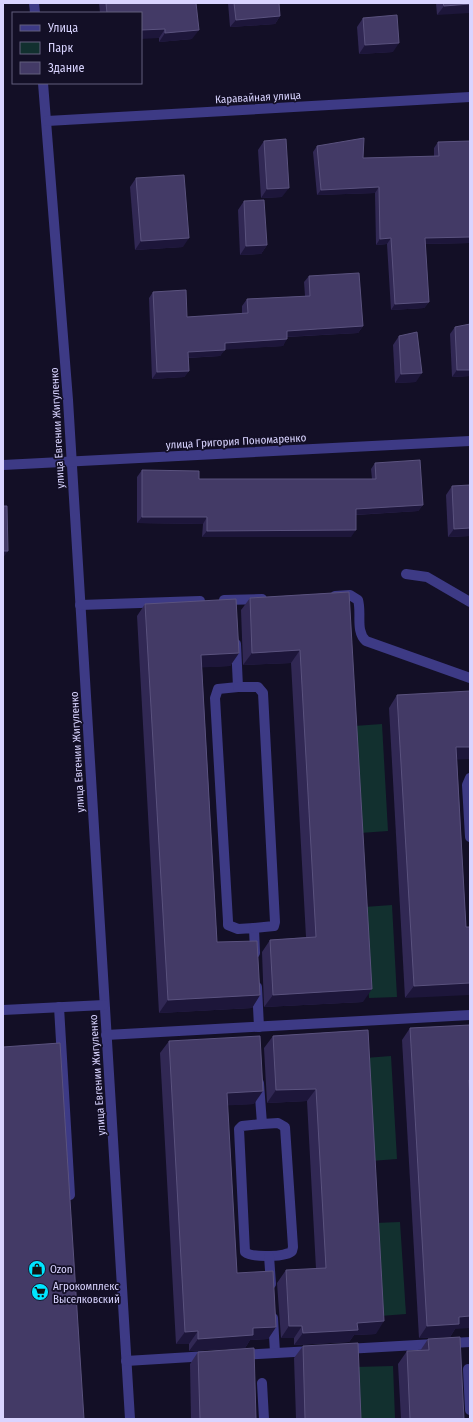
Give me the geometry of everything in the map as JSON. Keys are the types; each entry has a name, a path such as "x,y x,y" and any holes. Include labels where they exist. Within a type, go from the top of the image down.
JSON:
{"street":[{"name":"улица Евгении Жигуленко","path":"43,84 71,461 130,1419"},
{"name":"Каравайная улица","path":"47,121 470,97"},
{"name":"улица Григория Пономаренко","path":"3,465 470,441"},
{"path":"406,574 427,577 470,602"},
{"path":"326,596 350,595 358,600 361,632 362,637 366,641 470,678"},
{"path":"80,605 234,604 272,598"},
{"path":"235,631 238,687"},
{"path":"258,687 262,694 275,922 274,926 254,928 232,928 228,921 215,698 218,688 258,687"},
{"path":"470,778 467,786 470,837"},
{"path":"254,928 257,1029"},
{"path":"3,1010 104,1005"},
{"path":"59,1007 70,1205"},
{"path":"106,1036 257,1029 470,1015"},
{"path":"259,1072 262,1124"},
{"path":"262,1124 282,1124 286,1127 292,1251 287,1255 248,1255 245,1249 239,1129 242,1126 262,1124"},
{"path":"269,1256 271,1293"},
{"path":"272,1308 275,1353"},
{"path":"334,1349 470,1342"},
{"path":"126,1361 319,1350"},
{"path":"468,1369 470,1410"},
{"path":"262,1383 264,1419"}],"green space":[{"path":"382,724 388,831 360,833 354,726"},
{"path":"392,905 397,997 369,998 364,907"},
{"path":"391,1056 397,1159 371,1161 365,1058"},
{"path":"400,1222 406,1314 380,1316 375,1223"},
{"path":"393,1366 395,1418 357,1419 355,1367"}],"building":[{"path":"106,3 196,3 199,30 165,33 165,29 142,30 142,12 107,12"},
{"path":"234,3 279,3 280,16 236,20"},
{"path":"443,3 470,3 470,4 444,6"},
{"path":"397,15 399,43 365,45 363,18"},
{"path":"364,138 363,158 439,156 438,142 470,141 470,237 425,238 429,302 395,304 391,238 380,239 379,187 321,190 317,146"},
{"path":"286,139 289,188 267,189 264,141"},
{"path":"184,175 189,238 141,241 136,178"},
{"path":"264,200 267,245 246,246 244,201"},
{"path":"359,273 363,326 287,331 287,339 225,343 225,350 188,352 189,371 157,372 153,292 186,290 187,317 248,313 247,299 310,296 309,276"},
{"path":"470,324 470,370 457,370 455,327"},
{"path":"417,332 422,373 401,374 399,336"},
{"path":"420,460 423,505 356,509 356,530 207,531 207,517 142,517 142,470 199,471 199,479 376,479 375,463"},
{"path":"470,485 470,528 454,529 452,486"},
{"path":"3,506 7,506 8,551 3,551"},
{"path":"349,592 372,989 273,995 270,940 316,937 300,650 252,653 250,598"},
{"path":"236,599 239,653 201,655 217,942 257,941 260,995 168,1000 145,604"},
{"path":"470,691 470,747 456,747 466,927 470,927 470,983 414,986 397,695"},
{"path":"470,1025 470,1316 459,1317 459,1324 427,1326 410,1028"},
{"path":"368,1030 384,1321 357,1323 358,1330 303,1333 302,1326 289,1326 286,1270 326,1268 316,1089 276,1090 273,1036"},
{"path":"260,1036 263,1091 227,1093 237,1273 273,1271 276,1327 253,1328 253,1335 198,1339 198,1331 185,1332 169,1041"},
{"path":"60,1043 84,1419 3,1419 3,1047"},
{"path":"460,1337 464,1419 410,1419 407,1351 429,1350 428,1339"},
{"path":"358,1343 361,1419 305,1419 303,1346"},
{"path":"254,1348 256,1419 200,1419 198,1352"}],"place":[{"name":"Ozon","path":"37,1269"},
{"name":"Агрокомплекс Выселковский","path":"40,1292"}]}
